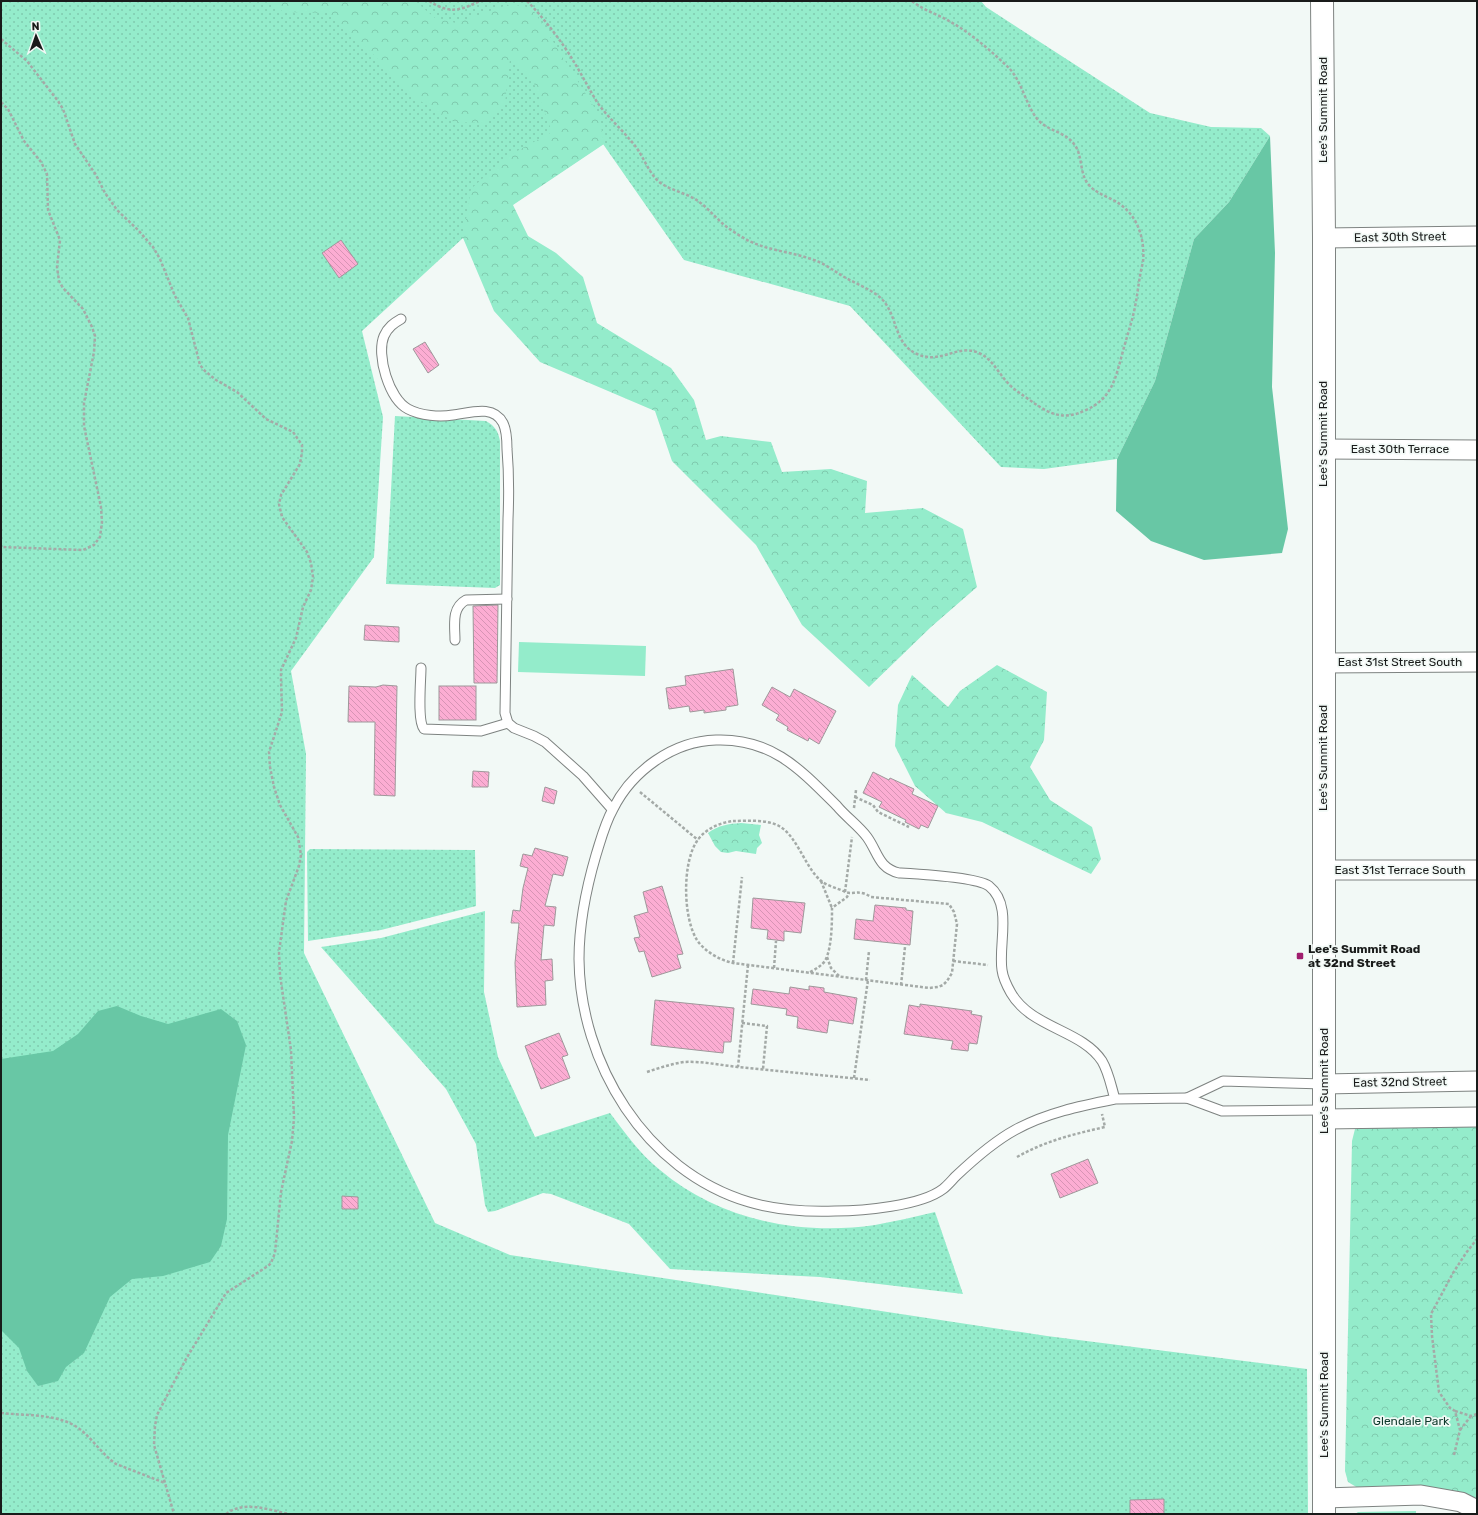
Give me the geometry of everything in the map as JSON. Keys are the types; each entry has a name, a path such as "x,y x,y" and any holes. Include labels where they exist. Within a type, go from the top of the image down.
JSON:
{"main road":[{"name":"Lee's Summit Road","path":"1322,1 1324,238 1324,1506"}],"street":[{"name":"East 30th Street","path":"1324,238 1477,236"},
{"name":"East 30th Terrace","path":"1324,449 1477,450"},
{"name":"East 31st Street South","path":"1324,663 1477,662"},
{"name":"East 31st Terrace South","path":"1323,870 1477,870"},
{"name":"East 32nd Street","path":"1324,1084 1477,1081"},
{"path":"1323,1114 1477,1117"},
{"path":"1324,1506 1420,1495 1461,1502 1477,1510"}],"lane":[{"path":"401,319 389,327 382,343 385,369 389,385 398,400 407,409 428,415 451,415 488,411 496,414 503,422 506,432 509,474 505,714 508,723 514,728 545,742 583,776 612,809"},
{"path":"455,640 455,614 460,603 466,600 507,599"},
{"path":"421,668 421,718 422,727 424,729 481,731 508,723"},
{"path":"1115,1099 1107,1072 1102,1061 1094,1052 1067,1034 1035,1017 1016,1001 1005,981 1002,971 1001,940 1003,917 1001,904 993,890 988,885 968,879 899,872 889,869 880,861 868,839 803,772 790,762 761,747 747,743 720,739 704,740 675,749 657,759 641,771 630,783 612,809 603,831 587,885 582,912 579,959 583,1002 594,1048 624,1107 651,1141 664,1154 687,1172 730,1195 750,1202 777,1208 809,1211 837,1211 883,1207 914,1201 942,1189 994,1143 1012,1131 1046,1116 1115,1099 1187,1098 1222,1111 1323,1114"},
{"path":"1187,1098 1223,1081 1324,1084"}],"path":[{"path":"429,1 446,10 460,10 480,1"},
{"path":"527,1 569,53 597,102 610,119 635,145 645,164 660,182 697,200 724,225 747,240 776,251 822,263 876,294 888,305 899,336 905,346 920,356 937,358 960,351 974,351 992,362 1007,382 1045,412 1055,415 1063,415 1085,411 1097,405 1102,400 1117,377 1133,317 1144,252 1140,231 1135,219 1122,205 1102,195 1087,182 1075,144 1066,136 1040,121 1016,77 1009,69 969,33 950,21 920,7 912,1"},
{"path":"1,40 27,61 58,101 63,110 75,144 96,175 110,200 117,210 153,247 160,259 175,296 188,318 200,365 216,380 237,392 266,419 293,432 302,445 300,464 281,495 279,504 282,517 310,558 313,577 311,590 303,607 296,638 280,678 282,712 270,746 269,756 276,795 298,837 301,849 300,866 286,900 279,952 280,975 291,1050 294,1111 292,1141 283,1180 275,1254 271,1263 226,1293 186,1359 154,1426 154,1445 174,1514"},
{"path":"1,102 8,109 24,140 41,162 47,174 48,210 60,240 57,267 59,281 63,288 83,309 95,336 94,352 84,403 84,426 85,438 101,506 102,522 100,536 97,541 94,545 83,550 1,547"},
{"path":"630,783 698,840"},
{"path":"854,812 856,790"},
{"path":"855,797 873,805 878,812 909,827"},
{"path":"810,973 821,965 827,956 831,930 832,908 821,881 805,862 795,842 786,831 774,824 754,821 718,823 698,840 693,848 686,880 686,891 691,925 698,942 721,959 733,963 901,985 929,988 943,985 950,976 953,961 957,924 954,912 949,904 871,897 866,893 845,892 821,881"},
{"path":"845,892 852,834"},
{"path":"733,963 742,878"},
{"path":"832,908 847,897 849,893"},
{"path":"774,968 776,942"},
{"path":"901,985 905,947"},
{"path":"854,1078 867,980 869,951"},
{"path":"827,956 831,968 840,977"},
{"path":"953,961 988,965"},
{"path":"738,1067 748,965"},
{"path":"742,1023 767,1026 764,1069"},
{"path":"647,1072 683,1062 696,1062 870,1080"},
{"path":"1017,1157 1038,1145 1105,1127 1100,1102"},
{"path":"1472,1416 1450,1408 1440,1392 1432,1336 1431,1314 1466,1253 1477,1239"},
{"path":"1455,1411 1460,1430"},
{"path":"1,1413 58,1419 71,1424 89,1437 104,1454 116,1464 165,1484"},
{"path":"1454,1455 1460,1430 1472,1416 1477,1414"},
{"path":"226,1514 236,1508 247,1506 289,1514"}],"green space":[{"path":"1,1 981,1 986,7 1150,113 1211,127 1261,128 1270,136 1229,202 1194,239 1155,381 1117,459 1044,469 1001,467 850,306 684,260 603,144 463,238 362,331 383,417 374,557 291,671 306,754 304,953 435,1223 510,1255 1047,1336 1307,1369 1308,1514 1,1514"},
{"path":"266,1 415,1 435,18 456,23 510,4 532,8 599,115 604,144 513,205 528,236 556,253 583,277 597,323 671,368 694,400 706,440 721,436 771,442 782,472 831,469 867,481 865,513 923,508 963,529 977,587 931,627 869,687 802,625 756,545 672,461 655,411 540,362 494,311 463,238 471,189 506,157 552,132 532,78 510,59 505,103 484,123 454,122 406,92 375,56 329,13 284,12"},
{"path":"395,416 486,421 496,429 500,441 500,585 495,588 386,584"},
{"path":"519,642 646,646 645,676 518,672"},
{"path":"997,665 1047,692 1044,740 1030,767 1050,800 1092,827 1101,859 1091,874 982,822 946,813 915,786 895,746 898,705 912,675 948,707 960,691"},
{"path":"741,823 761,825 759,835 762,843 757,848 756,854 736,851 728,853 721,852 715,846 708,833 724,825"},
{"path":"310,849 475,850 476,906 381,930 308,941 307,852"},
{"path":"485,911 484,992 498,1057 535,1137 610,1113 646,1157 660,1170 683,1187 708,1201 734,1212 790,1226 847,1228 875,1225 935,1212 963,1294 820,1277 670,1269 629,1224 551,1194 543,1193 495,1211 488,1212 485,1205 476,1144 446,1089 321,947 381,938"},
{"name":"Glendale Park","path":"1364,1125 1477,1126 1477,1502 1358,1488 1348,1482 1345,1471 1352,1141 1355,1129"},
{"path":"1416,1511 1416,1514 1355,1514 1358,1512"}],"shaded area":[{"path":"1270,136 1275,253 1272,387 1288,529 1282,553 1204,560 1151,541 1116,511 1117,459 1155,381 1194,239 1229,202"},
{"path":"117,1006 141,1016 168,1024 221,1009 237,1021 246,1045 228,1135 227,1219 221,1246 210,1262 163,1276 132,1279 110,1297 84,1353 66,1367 58,1381 38,1386 27,1371 19,1348 1,1330 1,1059 53,1051 78,1034 98,1011"}],"building":[{"path":"341,240 358,264 339,278 322,253"},
{"path":"425,342 439,365 428,373 413,349"},
{"path":"498,605 497,683 474,683 473,606"},
{"path":"365,625 399,627 399,642 364,640"},
{"path":"733,669 738,705 726,707 726,710 704,713 704,710 690,712 689,706 669,709 666,688 686,685 685,676"},
{"path":"383,685 397,686 395,796 374,795 375,722 348,722 349,686 376,687"},
{"path":"439,686 476,686 476,720 439,720"},
{"path":"772,687 790,697 794,689 836,711 819,744 809,738 808,741 787,730 788,727 776,720 779,715 762,705"},
{"path":"473,771 489,772 488,787 472,787"},
{"path":"873,772 889,780 890,778 914,789 912,794 938,806 928,828 921,825 919,829 905,822 906,820 879,807 882,802 863,793"},
{"path":"545,787 557,791 554,804 542,801"},
{"path":"535,848 568,857 563,876 553,874 545,906 556,907 554,926 544,925 541,960 552,959 553,980 545,981 546,1005 517,1007 515,963 519,923 511,923 513,910 520,911 523,888 528,868 520,866 523,854 532,856"},
{"path":"662,886 683,954 677,955 681,968 652,977 644,951 639,952 634,938 640,937 634,916 648,912 643,892"},
{"path":"753,898 805,903 801,933 784,931 784,941 767,939 768,930 751,928"},
{"path":"875,905 906,908 906,910 913,911 910,945 854,939 856,919 873,921"},
{"path":"809,986 824,988 824,992 857,998 853,1024 829,1020 827,1033 797,1028 798,1017 786,1015 787,1009 751,1004 753,989 789,994 790,987 809,990"},
{"path":"655,1000 734,1008 731,1042 724,1042 723,1053 651,1045"},
{"path":"920,1004 972,1011 971,1014 982,1016 977,1044 969,1043 968,1051 951,1049 953,1041 904,1034 909,1005 920,1007"},
{"path":"559,1033 568,1055 562,1057 570,1078 541,1089 525,1046"},
{"path":"1088,1159 1098,1183 1060,1198 1051,1174"},
{"path":"342,1196 358,1197 358,1209 342,1209"},
{"path":"1164,1499 1164,1514 1130,1514 1130,1500"}],"place":[{"name":"Lee's Summit Road at 32nd Street","path":"1300,956"}]}
